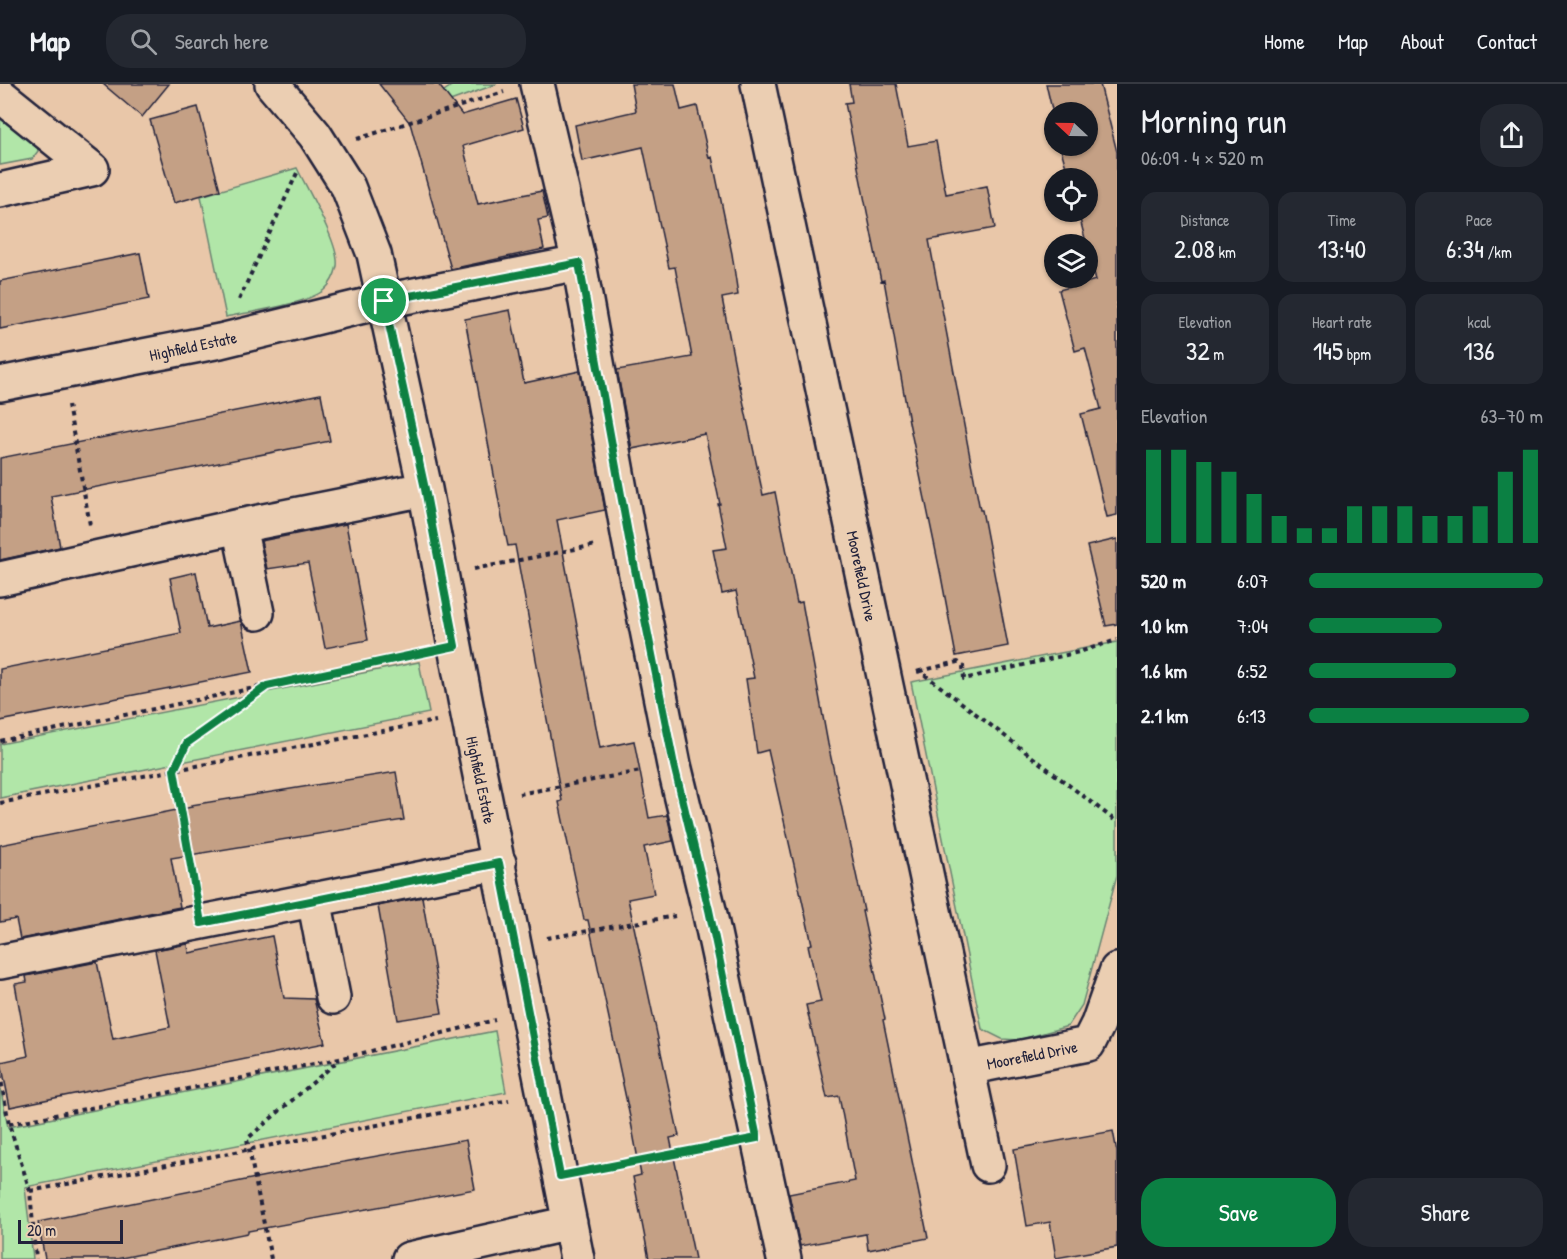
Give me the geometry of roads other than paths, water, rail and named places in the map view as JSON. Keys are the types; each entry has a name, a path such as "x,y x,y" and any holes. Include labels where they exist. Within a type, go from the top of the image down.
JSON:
{"street":[{"name":"Highfield Estate","path":"272,84 321,145 348,187 374,254 425,489 527,1012 578,1259"},
{"path":"537,84 579,263 629,539 674,765 709,910 784,1259"},
{"name":"Moorefield Drive","path":"758,84 988,1165"},
{"path":"0,95 92,169 0,190"},
{"path":"384,301 579,263"},
{"name":"Highfield Estate","path":"0,384 220,341 384,301"},
{"path":"0,579 239,526 425,489"},
{"path":"239,526 257,613"},
{"path":"0,962 499,863"},
{"path":"314,899 333,997"},
{"name":"Moorefield Drive","path":"967,1068 1088,1044 1098,1024 1117,970"},
{"path":"409,1259 570,1223"}]}
